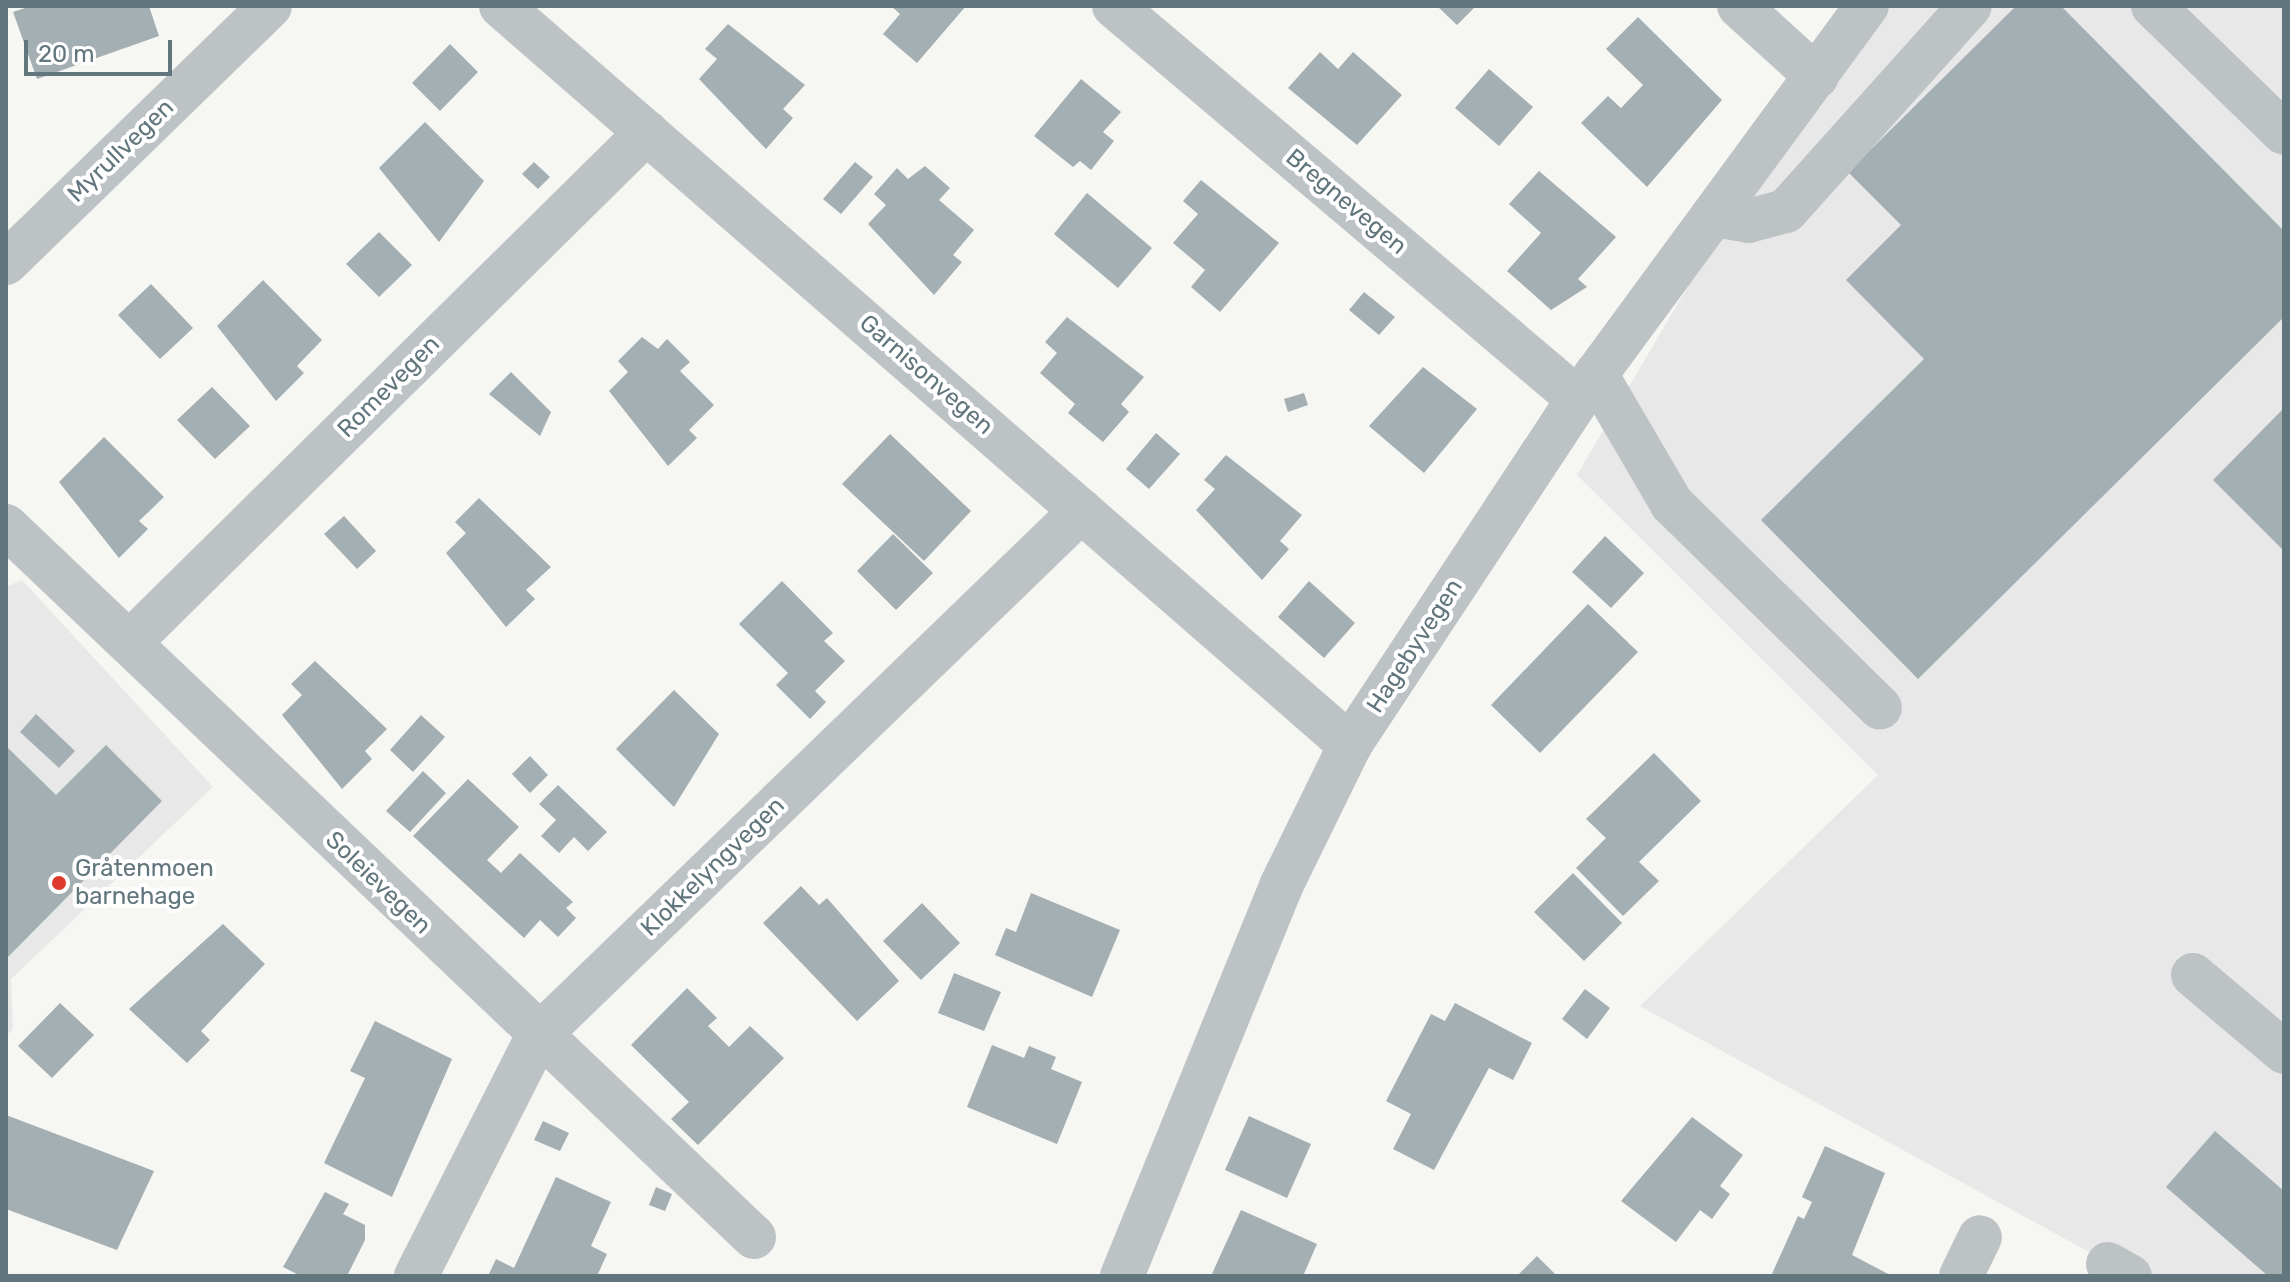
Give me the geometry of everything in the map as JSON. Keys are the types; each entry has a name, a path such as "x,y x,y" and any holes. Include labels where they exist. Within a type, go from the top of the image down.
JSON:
{"street":[{"name":"Myrullvegen","path":"6,263 270,6"},
{"name":"Garnisonvegen","path":"501,6 1350,745"},
{"name":"Bregnevegen","path":"1114,6 1587,387 1672,504 1880,708"},
{"path":"1739,6 1817,77"},
{"name":"Hagebyvegen","path":"1122,1276 1281,886 1350,745 1587,387 1867,6"},
{"path":"1715,215 1748,221 1786,211 1970,6"},
{"path":"2153,6 2284,133"},
{"name":"Romevegen","path":"130,642 647,132"},
{"name":"Klokkelyngvegen","path":"416,1276 537,1037 1081,511"},
{"name":"Soleievegen","path":"11,541 130,642 537,1037 754,1237"},
{"path":"2193,975 2284,1052"},
{"path":"1961,1276 1980,1237"}],"shaded area":[{"path":"1853,6 2284,6 2284,1276 2133,1276 1640,1006 1878,775 1577,475"},
{"name":"Gråtenmoen barnehage","path":"22,580 213,787 11,979 13,1030 6,1035 6,587"}],"building":[{"path":"31,6 149,6 159,36 37,79 13,12"},
{"path":"891,6 966,6 917,63 883,34 900,14"},
{"path":"1437,6 1476,6 1457,25"},
{"path":"2016,6 2061,6 2284,231 2284,317 1918,679 1761,520 1924,359 1846,280 1901,225 1848,172"},
{"path":"1638,17 1722,100 1647,187 1581,123 1608,96 1621,108 1643,85 1606,49"},
{"path":"728,24 805,85 783,109 793,118 766,149 699,79 717,59 705,49"},
{"path":"450,44 478,72 440,111 412,83"},
{"path":"1320,52 1338,69 1353,52 1402,95 1357,145 1288,88"},
{"path":"1489,69 1533,107 1499,146 1455,108"},
{"path":"1081,79 1121,112 1103,132 1114,141 1091,170 1080,161 1073,167 1034,136"},
{"path":"425,122 484,181 439,242 379,168"},
{"path":"534,162 550,177 538,189 522,174"},
{"path":"855,162 873,177 841,214 823,199"},
{"path":"925,166 950,188 939,200 974,230 953,255 962,262 934,295 868,224 886,205 874,194 897,168 908,179"},
{"path":"1539,171 1616,237 1578,279 1587,287 1551,310 1507,271 1541,233 1509,204"},
{"path":"1201,180 1279,243 1220,312 1191,287 1205,270 1173,243 1198,214 1183,201"},
{"path":"1087,193 1152,248 1118,288 1054,234"},
{"path":"379,232 412,265 379,297 346,264"},
{"path":"263,280 322,340 297,366 304,373 276,401 217,326"},
{"path":"151,284 193,328 160,359 118,315"},
{"path":"1364,292 1395,317 1379,335 1349,310"},
{"path":"1067,317 1144,377 1121,404 1129,412 1103,442 1068,413 1075,404 1040,373 1057,353 1045,342"},
{"path":"642,337 658,349 667,339 690,362 680,371 714,405 689,430 697,438 668,466 609,391 628,372 618,361"},
{"path":"1423,367 1477,409 1424,473 1369,426"},
{"path":"511,372 551,412 540,436 489,394"},
{"path":"212,387 250,426 215,459 177,420"},
{"path":"1304,393 1308,405 1288,412 1284,399"},
{"path":"2284,408 2284,551 2213,480"},
{"path":"1156,433 1180,454 1149,489 1126,469"},
{"path":"890,434 971,511 924,561 842,484"},
{"path":"104,437 164,497 139,521 148,529 119,558 59,482"},
{"path":"1226,455 1302,515 1280,541 1289,549 1262,580 1196,510 1215,489 1204,480"},
{"path":"479,498 551,567 526,590 535,599 506,627 446,553 466,533 455,522"},
{"path":"344,516 376,551 357,569 324,534"},
{"path":"893,534 933,573 896,610 857,571"},
{"path":"1605,536 1644,573 1611,608 1572,572"},
{"path":"782,581 833,633 824,641 845,661 815,691 826,702 810,719 776,685 788,673 739,624"},
{"path":"1309,581 1355,623 1324,658 1278,617"},
{"path":"1588,604 1638,652 1540,753 1491,705"},
{"path":"315,661 387,729 365,751 372,759 342,789 282,715 302,695 291,684"},
{"path":"674,690 719,734 674,807 616,749"},
{"path":"36,714 75,751 59,768 20,732"},
{"path":"421,715 445,737 413,772 390,750"},
{"path":"106,745 162,801 6,959 6,746 56,795"},
{"path":"1654,753 1701,801 1639,862 1659,881 1623,916 1576,868 1606,838 1586,819"},
{"path":"530,756 548,775 530,793 512,774"},
{"path":"423,771 446,793 410,832 386,811"},
{"path":"468,779 519,827 487,860 501,873 520,853 573,902 566,908 576,918 558,937 540,920 524,938 413,836"},
{"path":"558,785 607,832 588,851 574,837 559,853 541,836 556,820 539,804"},
{"path":"1573,873 1622,923 1584,961 1534,912"},
{"path":"801,886 819,905 827,898 899,981 857,1021 763,923"},
{"path":"1031,893 1120,930 1092,997 995,955 1006,928 1016,932"},
{"path":"922,903 960,943 921,980 883,941"},
{"path":"223,924 265,964 201,1031 210,1040 187,1063 129,1009"},
{"path":"954,973 1001,992 984,1031 938,1013"},
{"path":"687,988 717,1018 708,1026 729,1047 750,1026 784,1058 698,1145 671,1119 689,1102 631,1045"},
{"path":"1585,989 1610,1008 1587,1039 1562,1019"},
{"path":"60,1003 94,1035 52,1078 18,1046"},
{"path":"1455,1003 1532,1043 1513,1080 1489,1068 1434,1170 1393,1149 1411,1114 1386,1101 1431,1014 1445,1021"},
{"path":"375,1021 452,1059 392,1197 324,1163 365,1078 350,1071"},
{"path":"992,1045 1024,1058 1029,1046 1056,1057 1051,1069 1082,1082 1057,1144 967,1107"},
{"path":"6,1115 154,1171 117,1250 6,1209"},
{"path":"1249,1116 1311,1144 1287,1198 1225,1170"},
{"path":"1692,1117 1743,1155 1720,1186 1730,1194 1712,1219 1700,1210 1676,1242 1621,1201"},
{"path":"543,1121 569,1133 560,1151 534,1140"},
{"path":"2215,1131 2284,1191 2284,1276 2268,1276 2166,1187"},
{"path":"1825,1146 1885,1173 1852,1255 1892,1276 1771,1276 1798,1216 1804,1219 1812,1202 1802,1197"},
{"path":"556,1177 611,1202 591,1246 607,1254 597,1276 488,1276 496,1259 514,1268"},
{"path":"656,1187 672,1194 665,1211 649,1205"},
{"path":"325,1192 349,1204 343,1214 365,1225 365,1240 347,1276 301,1276 283,1267"},
{"path":"1241,1210 1317,1244 1303,1276 1211,1276"},
{"path":"1537,1256 1557,1276 1517,1276"}],"place":[{"name":"Gråtenmoen barnehage","path":"59,883"}]}
